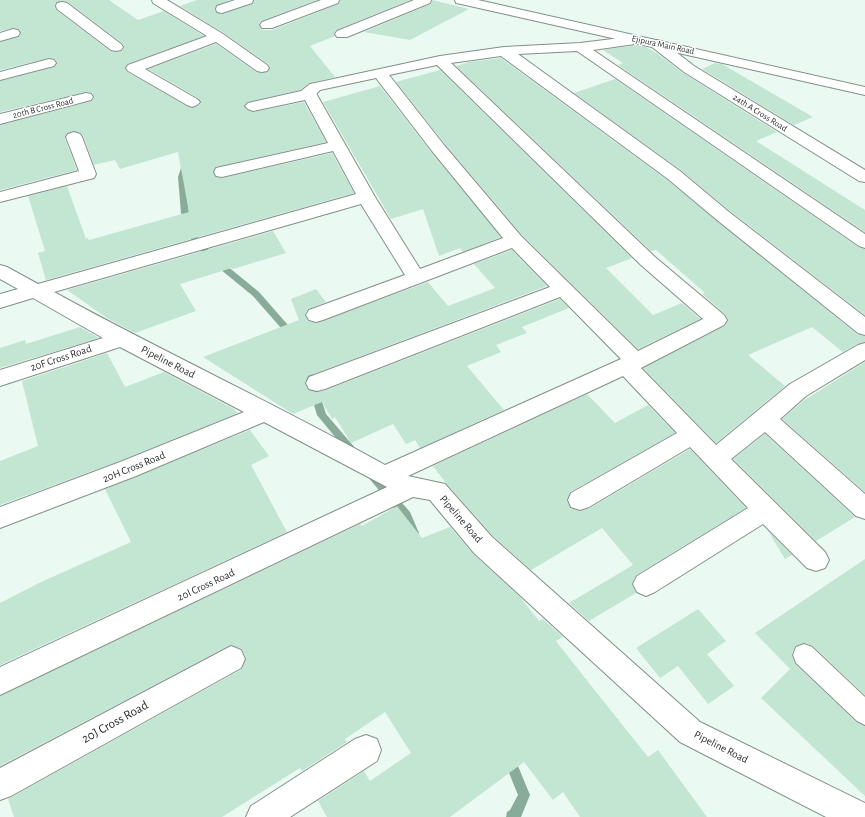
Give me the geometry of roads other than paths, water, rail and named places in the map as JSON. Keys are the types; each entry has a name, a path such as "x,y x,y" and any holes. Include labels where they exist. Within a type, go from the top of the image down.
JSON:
{"street":[{"path":"78,0 62,6 116,47"},
{"path":"158,0 218,37 262,68"},
{"path":"222,9 247,0"},
{"path":"267,25 333,0"},
{"path":"342,34 425,0"},
{"name":"Ejipura Main Road","path":"460,0 737,61 865,91"},
{"path":"192,102 133,68 218,37"},
{"path":"416,278 366,197 308,92 315,87 440,60 504,50 580,47 637,40"},
{"name":"24th A Cross Road","path":"657,44 689,69 865,177"},
{"path":"580,47 865,242"},
{"path":"504,50 674,175 723,216 865,328"},
{"path":"384,476 630,364 718,320 648,261 440,60"},
{"path":"0,76 49,62"},
{"path":"379,72 438,148 515,240 563,289 693,435 765,510 816,560"},
{"path":"253,106 310,94"},
{"name":"20th B Cross Road","path":"0,119 86,97"},
{"path":"0,197 88,174 74,137"},
{"path":"222,172 338,146"},
{"path":"0,301 198,246 366,197"},
{"path":"316,315 515,240"},
{"name":"Pipeline Road","path":"0,272 122,339 266,412 384,476 411,488 437,491 484,545 690,732 860,817"},
{"path":"317,383 563,289"},
{"name":"20F Cross Road","path":"0,378 122,339"},
{"path":"716,458 765,419 798,390 865,350"},
{"name":"20H Cross Road","path":"0,518 128,470 266,412"},
{"path":"765,419 865,509"},
{"path":"580,500 693,435"},
{"name":"20I Cross Road","path":"0,681 411,488"},
{"path":"646,584 765,510"},
{"name":"20J Cross Road","path":"0,785 231,659"},
{"path":"262,817 366,750"},
{"path":"860,817 865,815"}],"lane":[{"path":"804,655 865,713"}],"waterway":[{"path":"186,162 181,177 185,213 196,242 218,263 256,294 291,334"},
{"path":"306,365 322,415 353,452"},
{"path":"371,474 406,515 414,533"},
{"path":"509,758 524,795 515,815 512,817"}]}
